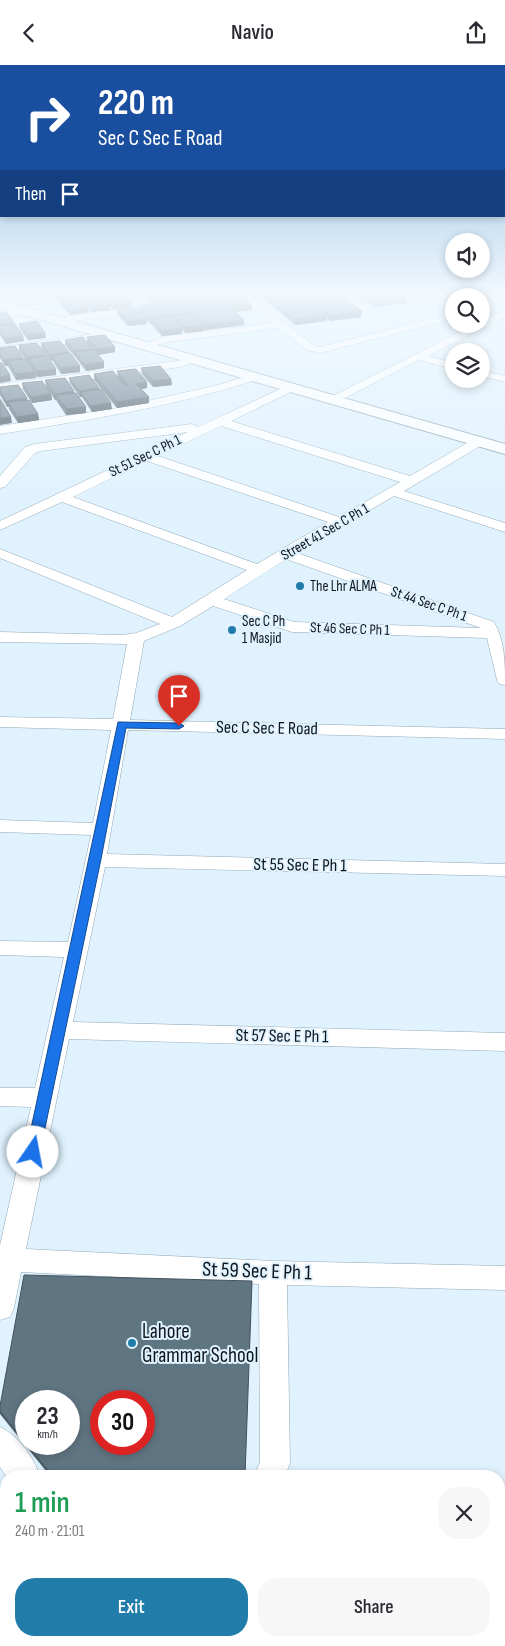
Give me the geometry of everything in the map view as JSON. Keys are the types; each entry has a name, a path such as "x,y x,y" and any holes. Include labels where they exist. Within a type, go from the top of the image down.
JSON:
{"main road":[{"path":"219,367 505,449"},
{"path":"236,367 505,443"}],"street":[{"path":"0,388 159,367"},
{"path":"339,396 399,367"},
{"path":"490,375 505,379"},
{"path":"0,430 112,413 221,388 254,377"},
{"name":"St 51 Sec C Ph 1","path":"0,526 291,388"},
{"path":"218,421 412,481"},
{"path":"0,484 30,450 39,447 190,428 202,429"},
{"name":"Street 41 Sec C Ph 1","path":"136,639 172,623 258,569 394,493 478,442"},
{"path":"145,456 341,522"},
{"path":"394,493 505,528"},
{"path":"61,497 258,569"},
{"path":"0,553 172,623"},
{"name":"St 44 Sec C Ph 1","path":"286,554 488,625 494,633"},
{"name":"St 46 Sec C Ph 1","path":"211,600 292,627 494,633"},
{"path":"494,633 505,680"},
{"path":"0,637 136,639 96,859 75,950 0,1308"},
{"name":"Sec C Sec E Road","path":"0,722 505,734"},
{"path":"0,826 101,829"},
{"name":"St 55 Sec E Ph 1","path":"96,859 505,870"},
{"path":"0,948 75,950"},
{"name":"St 57 Sec E Ph 1","path":"58,1030 505,1042"},
{"path":"0,1097 44,1098"},
{"name":"St 59 Sec E Ph 1","path":"10,1260 273,1273 505,1277"},
{"path":"272,1470 275,1463 273,1273"},
{"path":"0,1442 21,1470"}],"building":[{"path":"0,367 5,367 10,375 0,377"},
{"path":"12,367 31,367 35,372 16,374"},
{"path":"34,367 54,367 56,369 37,371"},
{"path":"161,367 171,379 153,381 141,368"},
{"path":"136,369 147,382 136,384 149,397 117,402 94,374 113,371 124,385 128,385 117,371"},
{"path":"89,375 99,388 79,391 69,378"},
{"path":"65,378 74,391 55,394 45,380"},
{"path":"42,381 51,394 31,397 22,383"},
{"path":"18,385 27,398 6,401 0,387"},
{"path":"101,389 111,403 91,406 81,392"},
{"path":"76,393 86,407 66,409 56,395"},
{"path":"0,399 11,417 0,418"},
{"path":"29,400 38,414 17,417 8,402"},
{"name":"Lahore Grammar School","path":"24,1275 252,1281 245,1470 48,1470 35,1455 80,1455 80,1390 15,1390 15,1430 0,1411 0,1406"}],"place":[{"name":"The Lhr ALMA","path":"300,586"},
{"name":"Sec C Ph 1 Masjid","path":"232,630"},
{"name":"Lahore Grammar School","path":"132,1343"}],"route":[{"path":"33,1152 96,859 121,725 179,726"}]}
